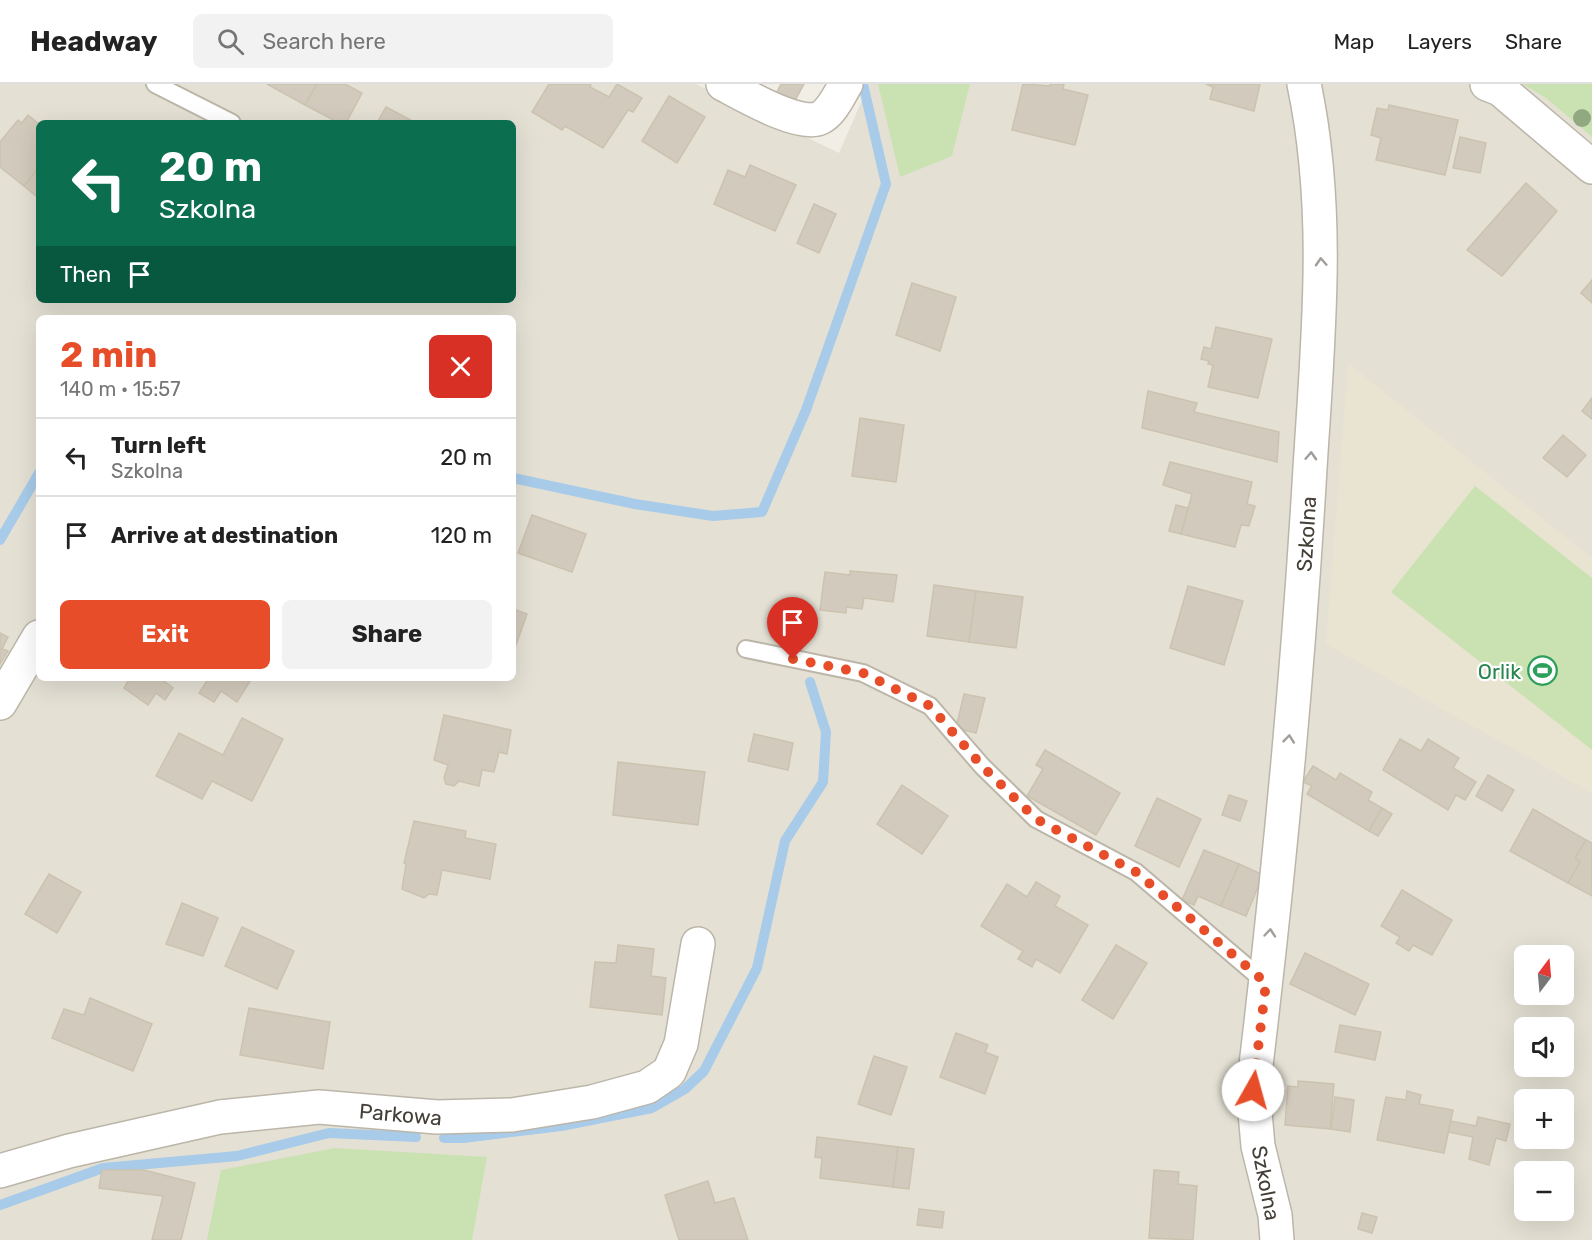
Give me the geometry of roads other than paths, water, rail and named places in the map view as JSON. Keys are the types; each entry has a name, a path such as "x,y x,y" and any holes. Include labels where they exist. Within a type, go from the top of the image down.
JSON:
{"street":[{"path":"723,84 795,117 811,120 821,118 834,104 846,84"},
{"name":"Szkolna","path":"1277,1240 1275,1215 1258,1146 1253,1090 1266,983 1299,640 1322,282 1315,135 1304,84"},
{"path":"1487,84 1500,89 1592,167"},
{"path":"0,703 36,642"},
{"name":"Parkowa","path":"0,1171 69,1151 220,1117 319,1107 375,1109 437,1117 512,1115 592,1102 647,1087 669,1072 681,1044 698,944"}],"lane":[{"path":"155,84 226,120"},
{"path":"746,649 863,673 930,706 982,766 1036,819 1136,872 1266,983"}],"waterway":[{"path":"516,479 635,504 713,516 762,512 806,410 886,184 863,84"},
{"path":"0,540 36,478"},
{"path":"444,1138 463,1138 561,1126 652,1108 685,1089 704,1071 757,968 785,841 823,782 826,732 810,682"},
{"path":"0,1205 103,1168 237,1156 329,1133 416,1137"}],"place":[{"name":"Orlik","path":"1542,671"}]}
